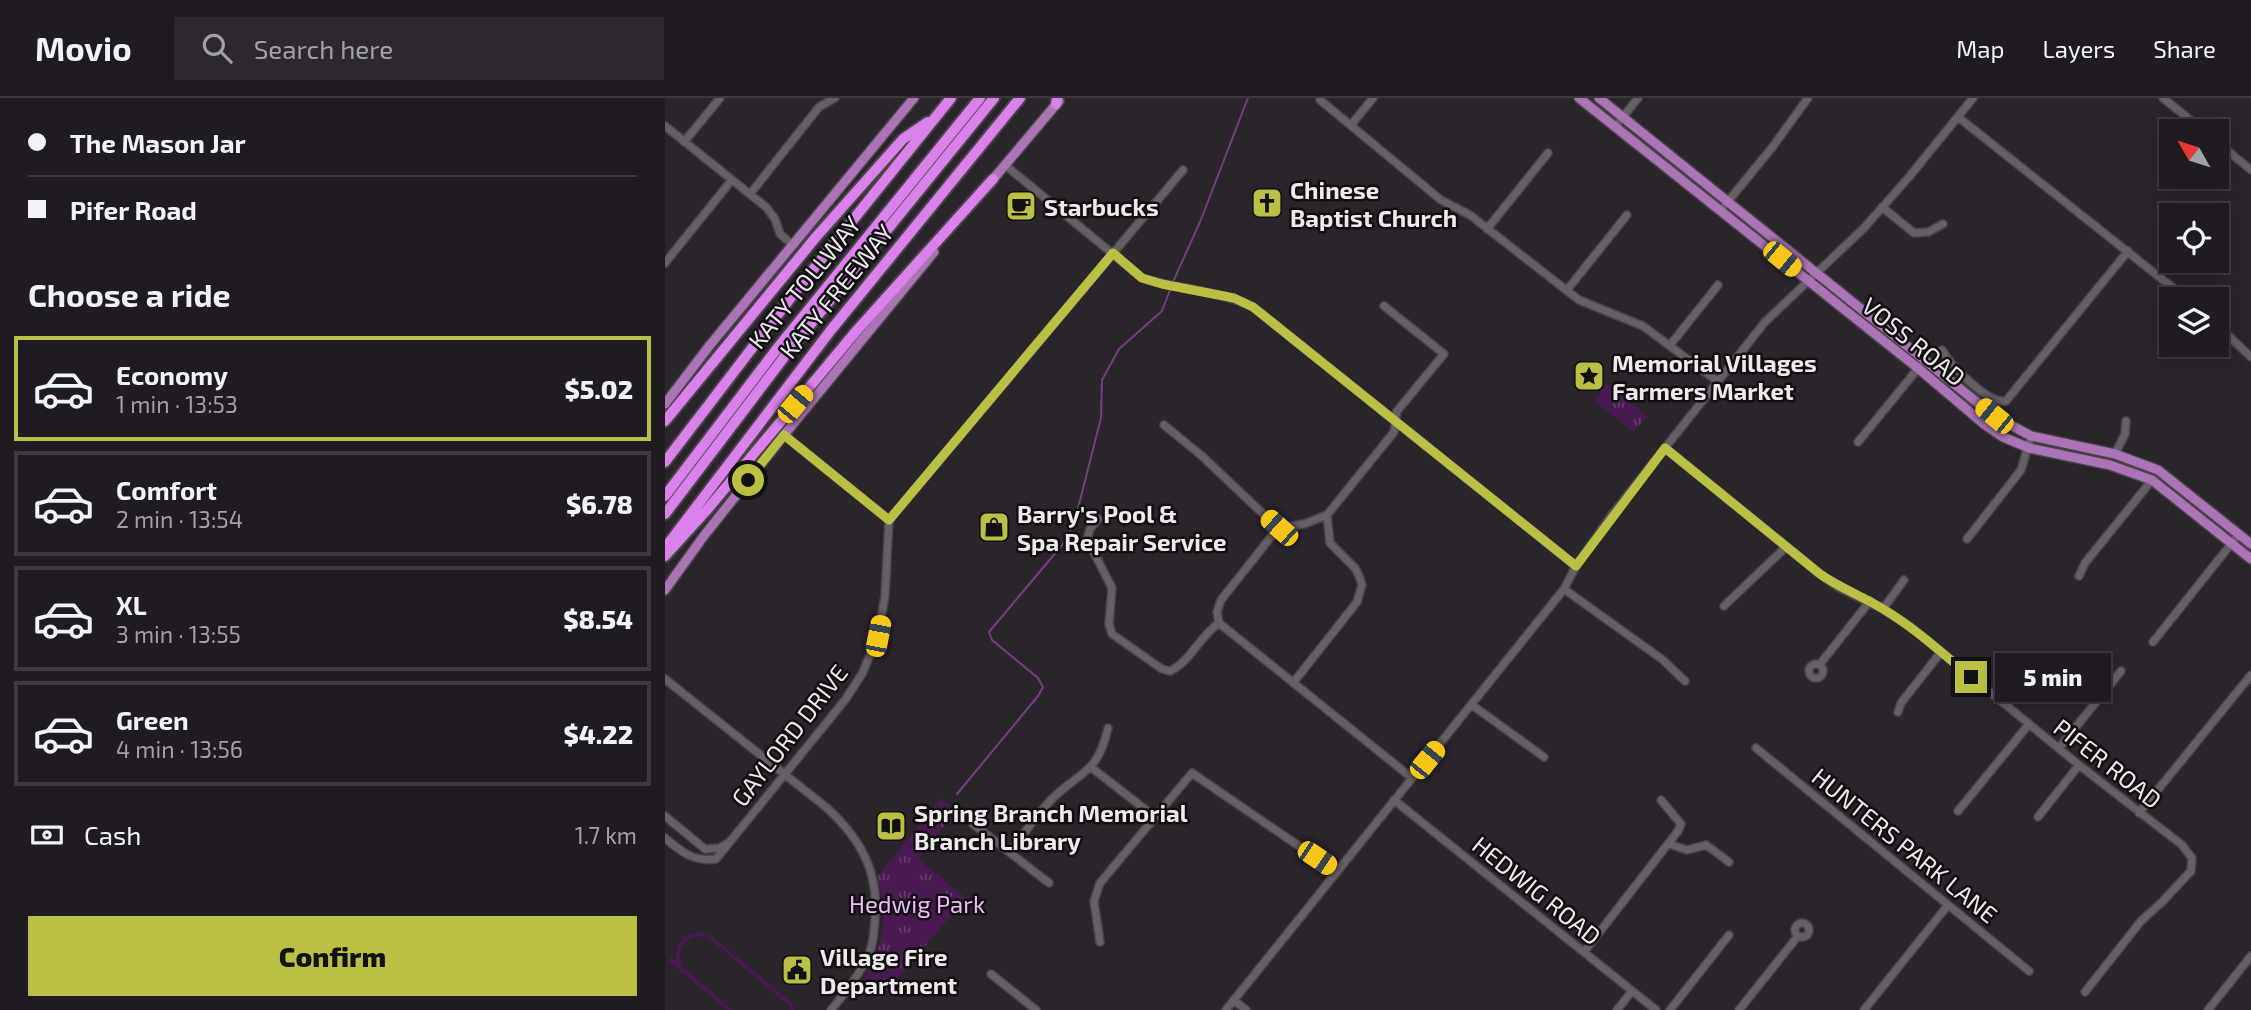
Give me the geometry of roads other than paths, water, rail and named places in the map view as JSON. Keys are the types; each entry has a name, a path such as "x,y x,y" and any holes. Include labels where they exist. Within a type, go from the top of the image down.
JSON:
{"highway":[{"name":"KATY FREEWAY","path":"665,462 786,303 951,98"},
{"name":"KATY TOLLWAY","path":"665,496 776,350 980,98"},
{"name":"KATY TOLLWAY","path":"665,514 788,352 994,98"},
{"name":"KATY FREEWAY","path":"665,548 831,330 1020,98"},
{"path":"665,421 803,252 903,139 936,117"},
{"path":"665,556 859,328 993,179"}],"main road":[{"path":"665,404 914,98"},
{"name":"VOSS ROAD","path":"1579,98 1724,207 1811,277 1984,424 2003,437 2029,448 2110,466 2152,480 2251,559"},
{"name":"VOSS ROAD","path":"1599,98 1724,207"},
{"path":"665,590 703,537 784,435 1058,100"},
{"name":"VOSS ROAD","path":"1811,277 1925,360 1994,416 2032,436 2115,454 2158,470 2251,544"},
{"path":"2166,491 2173,481"}],"street":[{"path":"684,142 720,98"},
{"path":"750,194 819,107 835,98"},
{"path":"1351,125 1373,98"},
{"path":"1615,127 1638,98"},
{"path":"1724,207 1808,98"},
{"path":"1226,1010 1565,589 1576,566 1765,322 1864,228 1973,98"},
{"path":"1320,100 1441,200 1470,215 1566,290 1593,306 1643,326 1671,344 1717,381"},
{"path":"2169,100 2190,119"},
{"path":"1958,117 2172,287"},
{"path":"665,126 766,208 775,219 780,234 793,245"},
{"path":"2229,152 2251,169"},
{"path":"1487,229 1548,153"},
{"path":"1005,165 1142,278 1234,298 1253,307 1576,566"},
{"path":"784,435 889,520 1183,170"},
{"path":"665,263 731,181"},
{"path":"1882,207 1914,233 1928,232 1943,224"},
{"path":"1566,290 1627,215"},
{"path":"1942,350 1955,368 1990,397 2007,401 2128,251"},
{"path":"1671,344 1718,285"},
{"path":"1384,306 1444,354 1398,411 1394,432 1327,515 1304,524 1279,528 1221,600 1217,612 1219,623 1412,778"},
{"path":"2229,335 2251,356"},
{"path":"1858,442 1925,360"},
{"path":"2115,454 2125,433 2126,421"},
{"path":"1164,425 1202,456 1279,528"},
{"path":"1967,539 2021,470 2032,436"},
{"name":"PIFER ROAD","path":"1665,448 1837,587 1870,601 1912,628 2079,765 2182,845 2192,858 2191,871 2141,921 2085,992"},
{"path":"2079,576 2085,563 2152,480"},
{"path":"1293,682 1357,602 1362,585 1355,568 1331,543 1327,515"},
{"path":"1098,519 1090,529 1087,539 1112,588 1109,624 1115,636 1162,669 1170,671 1178,666 1209,629 1219,623"},
{"name":"GAYLORD DRIVE","path":"705,861 716,859 845,700 873,653 885,596 889,520"},
{"path":"2153,642 2239,534"},
{"path":"1724,606 1786,547"},
{"path":"1883,609 1904,580"},
{"path":"1565,589 1663,660 1685,681"},
{"path":"1820,664 1870,601"},
{"path":"1898,712 1901,703 1941,652"},
{"path":"2059,748 2121,671"},
{"path":"2139,813 2251,675"},
{"path":"665,679 827,808 850,830 865,855 876,887 877,900 871,949 854,981 831,1010"},
{"path":"1472,705 1544,757"},
{"path":"1958,811 2028,724"},
{"path":"1010,852 1054,797 1092,768 1108,728"},
{"name":"HUNTERS PARK LANE","path":"1756,748 2029,971"},
{"path":"2038,817 2079,765"},
{"path":"1092,768 1154,817"},
{"path":"1100,942 1094,901 1100,883 1192,773 1337,872"},
{"name":"HEDWIG ROAD","path":"1394,800 1656,1010"},
{"path":"1584,952 1678,831 1681,824 1661,800"},
{"path":"665,816 705,849 705,861 683,853 665,838"},
{"path":"973,824 1049,883"},
{"name":"GAYLORD DRIVE","path":"705,849 719,848 730,842"},
{"path":"1669,844 1687,850 1706,845 1729,862"},
{"path":"1864,1010 1948,905"},
{"path":"1669,1010 1729,935"},
{"path":"1739,1010 1798,936"},
{"path":"2208,1010 2251,956"},
{"path":"991,974 1036,1010"},
{"path":"1617,1010 1632,991"},
{"path":"1234,1000 1246,1010"}],"waterway":[{"path":"1172,284 1200,222 1248,98"},
{"path":"957,794 1043,687 1038,678 992,640 989,632 1063,544 1074,524 1101,418 1102,380 1119,349 1162,311 1170,290"}],"place":[{"name":"Chinese Baptist Church","path":"1267,203"},
{"name":"Starbucks","path":"1021,206"},
{"name":"Memorial Villages Farmers Market","path":"1589,376"},
{"name":"Barry's Pool & Spa Repair Service","path":"994,527"},
{"name":"Spring Branch Memorial Branch Library","path":"891,826"},
{"name":"Village Fire Department","path":"797,970"}],"park label":[{"name":"Hedwig Park","path":"917,903"}]}
